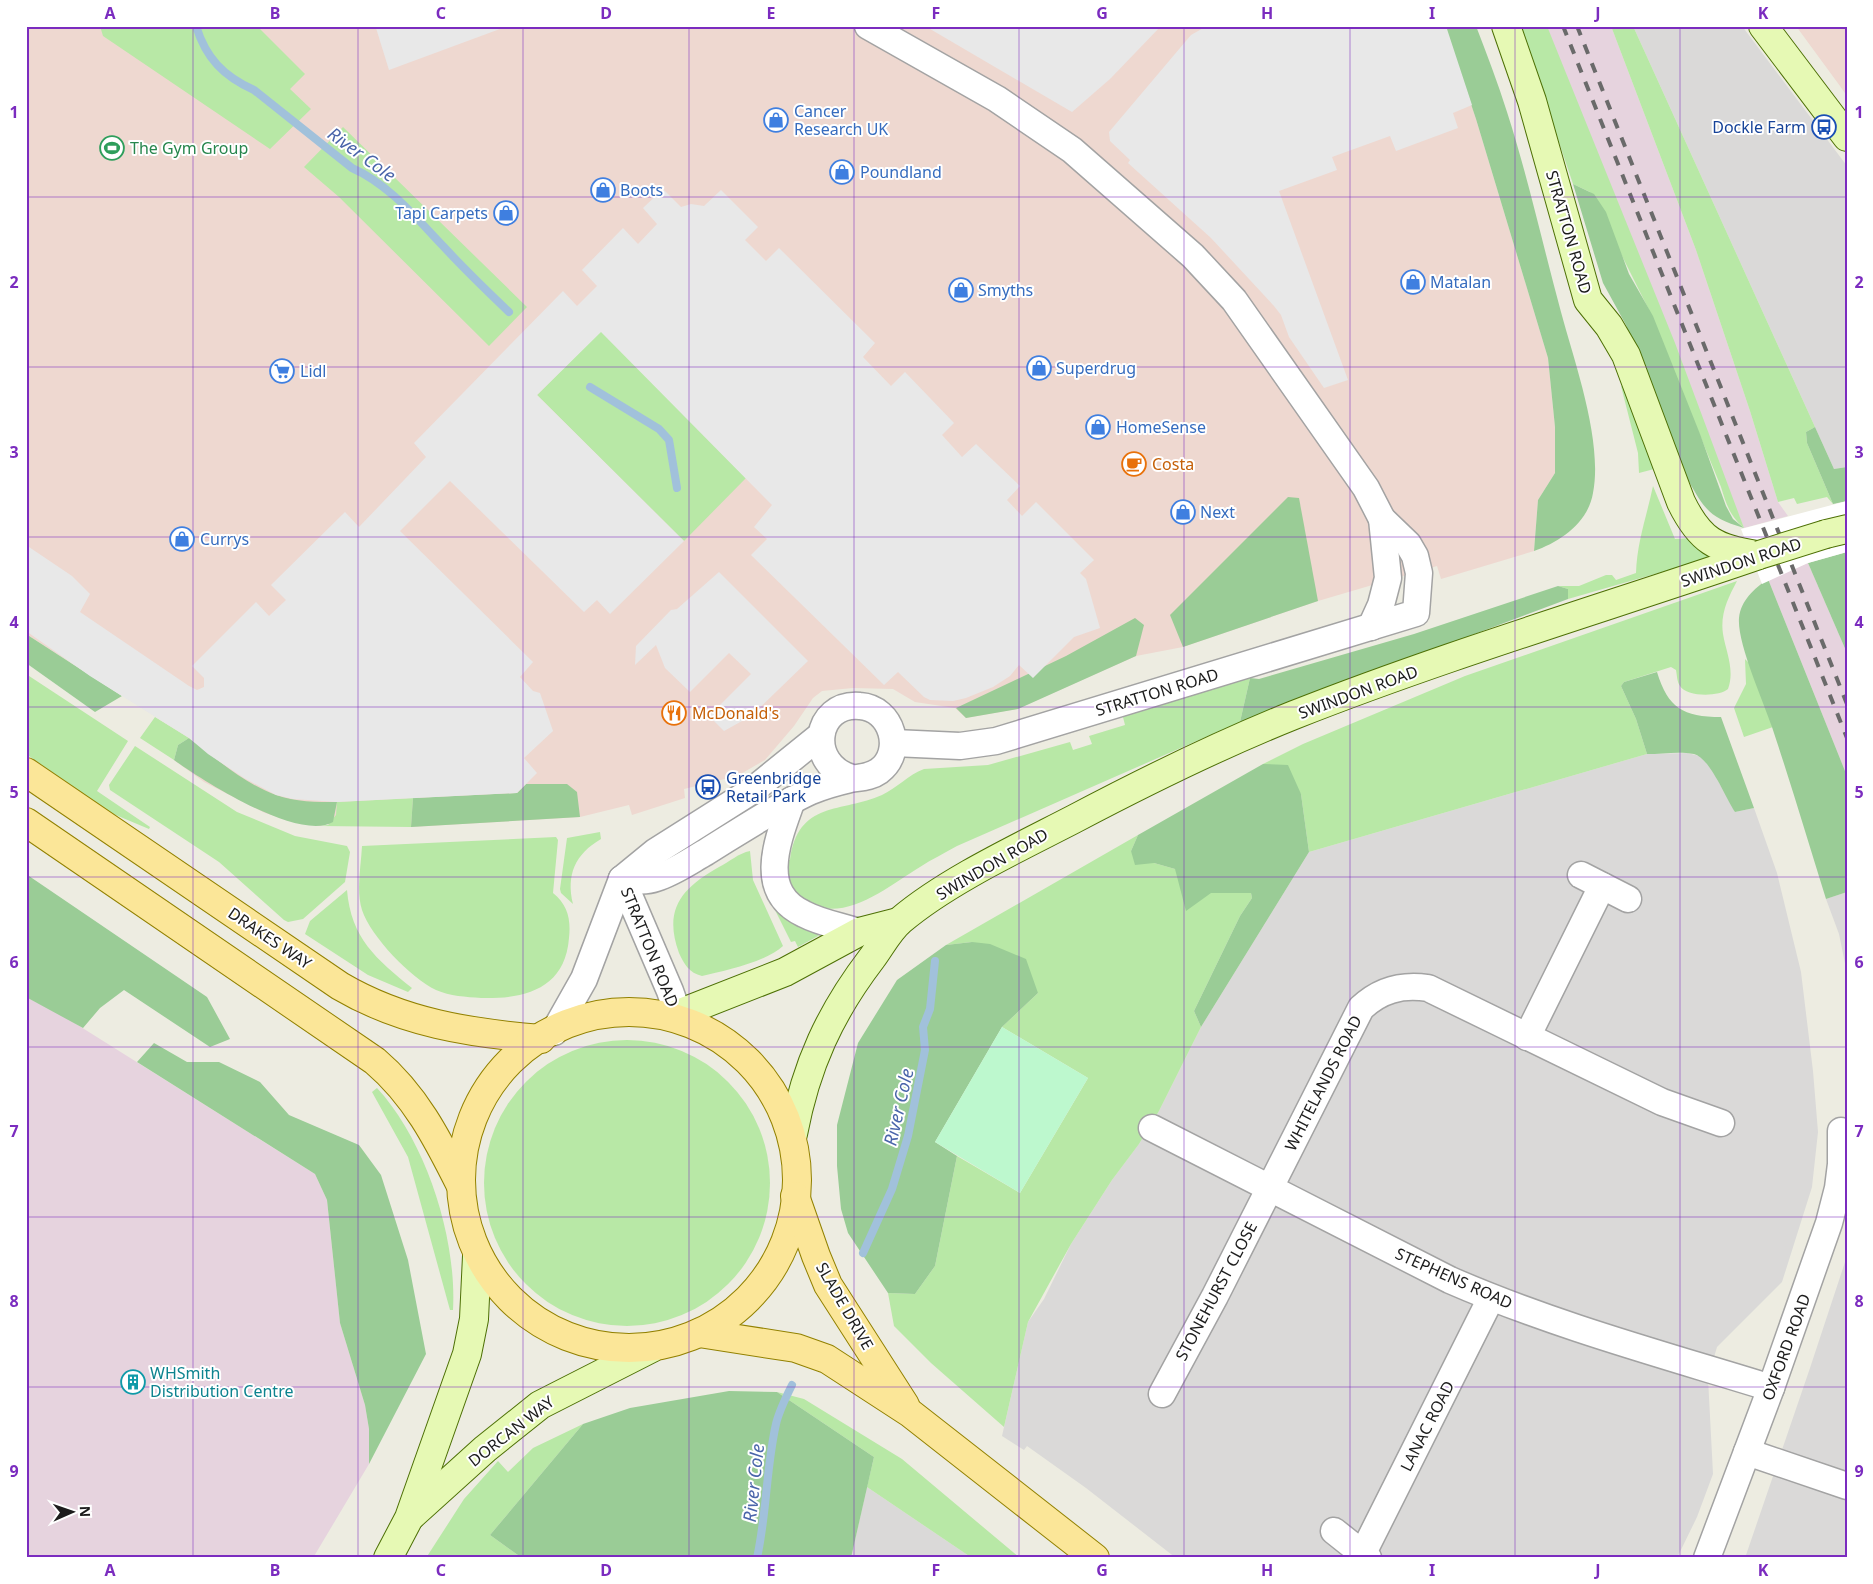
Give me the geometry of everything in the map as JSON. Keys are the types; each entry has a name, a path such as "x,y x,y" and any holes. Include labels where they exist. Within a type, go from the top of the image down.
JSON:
{"main road":[{"name":"STRATTON ROAD","path":"1506,26 1532,101 1588,300 1609,326 1626,355 1689,519 1697,530 1717,545 1729,551 1759,555"},
{"path":"1763,26 1847,137"},
{"name":"SWINDON ROAD","path":"793,1134 804,1084 823,1035 857,977 898,922 941,892 1028,843 1176,767 1255,732 1423,668 1759,555 1837,531"},
{"name":"DRAKES WAY","path":"26,772 340,986 365,1000 396,1014 446,1027 548,1035"},
{"path":"26,822 375,1061 402,1086 414,1102 436,1137 460,1184"},
{"name":"SWINDON ROAD","path":"678,1014 785,972 859,932 898,922"},
{"path":"657,1013 678,1014 720,1035 751,1060 773,1088 787,1115 793,1134 794,1192 786,1234 769,1270 747,1299 734,1312 699,1333 678,1342 633,1350 597,1347 579,1343 546,1329 520,1311 503,1295 477,1256 463,1214 460,1184 466,1138 482,1099 508,1065 548,1035 601,1017 657,1013"},
{"name":"SLADE DRIVE","path":"794,1192 828,1285 910,1413"},
{"name":"DORCAN WAY","path":"388,1558 409,1518 467,1354 475,1309 477,1256"},
{"name":"SLADE DRIVE","path":"699,1333 771,1343 813,1353 827,1359 910,1413 1095,1558"},
{"name":"DORCAN WAY","path":"409,1518 484,1449 540,1406 593,1376 652,1348"}],"street":[{"path":"868,26 997,99 1072,150 1193,256 1234,300 1265,341 1366,488 1382,519 1388,578 1381,605 1371,627"},
{"name":"STRATTON ROAD","path":"894,743 960,746 996,741 1416,613 1419,573 1415,556 1408,544 1382,519"},
{"name":"STRATTON ROAD","path":"548,1035 584,979 608,921 622,879 655,852 754,790 821,735 832,716 841,709 862,706 881,715 888,723 894,743 890,758 881,770 862,778 852,778 830,784 792,800 666,874 646,880 622,879"},
{"path":"821,735 821,747 824,758 831,768 841,775 852,778"},
{"path":"792,800 775,851 773,868 780,891 787,902 803,914 859,932"},
{"name":"STRATTON ROAD","path":"622,879 678,1014"},
{"path":"1527,1037 1591,880 1628,899"},
{"name":"WHITELANDS ROAD","path":"1270,1188 1361,1008 1380,993 1405,986 1428,988 1662,1102 1722,1123"},
{"name":"STEPHENS ROAD","path":"1152,1128 1450,1280 1491,1298 1616,1340 1772,1388"},
{"name":"OXFORD ROAD","path":"1707,1558 1772,1388 1829,1223 1838,1188 1841,1164 1841,1131"},
{"name":"STONEHURST CLOSE","path":"1162,1394 1270,1188"},
{"name":"LANAC ROAD","path":"1334,1531 1365,1556 1491,1298"},
{"path":"1746,1452 1847,1486"}],"shaded area":[{"name":"Greenbridge Retail Park","path":"26,26 1446,26 1548,358 1555,427 1555,473 1538,500 1534,551 1441,579 1437,566 1318,601 1183,647 1136,656 1017,709 966,718 955,708 915,702 893,689 853,688 822,691 813,698 794,726 765,760 737,776 684,789 685,798 632,815 629,805 580,817 411,827 413,798 320,826 298,823 265,813 204,782 174,760 189,738 26,634"},
{"path":"380,26 508,26 389,70 376,28"},
{"path":"925,26 1161,26 1110,79 1072,112"},
{"path":"1207,26 1446,26 1472,105 1453,113 1458,128 1396,151 1390,136 1332,157 1337,170 1279,191 1348,380 1324,388 1289,337 1281,315 1274,306 1211,238 1128,163 1130,160 1110,141 1109,132 1191,35"},
{"path":"1536,26 1611,26 1696,250 1750,411 1778,502 1788,516 1744,528"},
{"path":"1633,26 1742,26 1847,166 1847,467 1834,469"},
{"path":"1796,26 1847,26 1847,96 1840,86"},
{"path":"663,189 681,207 691,204 704,206 721,190 758,227 745,240 766,261 779,248 875,343 863,357 891,386 905,372 954,423 942,435 962,457 976,444 1020,486 1007,500 1022,516 1036,502 1094,560 1080,573 1086,579 1100,628 1074,637 1033,678 1019,665 1010,676 993,687 966,698 953,701 930,700 924,697 898,672 884,685 751,555 767,539 754,527 772,505 601,332 537,395 684,541 610,614 597,600 584,612 450,481 400,531 533,662 520,677 533,691 540,693 553,731 524,758 537,773 517,793 337,802 293,799 276,795 244,778 208,754 189,738 90,676 26,631 26,545 72,576 90,594 80,612 189,686 197,690 204,687 204,678 192,666 256,602 269,616 286,600 271,585 345,512 359,527 426,457 414,443 563,291 577,306 597,286 582,270 623,228 638,244 657,224 643,208"},
{"path":"1808,563 1847,653 1847,776 1768,579"},
{"path":"719,572 808,661 751,716 724,731 709,716 751,674 729,653 690,692 665,668 656,645 635,665 636,646 671,610 677,609"},
{"path":"1687,753 1700,756 1709,764 1735,812 1754,808 1777,873 1801,972 1818,1132 1812,1187 1782,1282 1717,1347 1708,1378 1713,1474 1697,1517 1677,1558 1176,1558 1086,1488 1027,1446 1024,1450 1002,1436 1028,1322 1044,1299 1071,1244 1112,1180 1139,1144 1159,1111 1201,1027 1309,852 1647,754"},
{"path":"1847,892 1847,973 1839,934 1826,899"},
{"name":"WHSmith Distribution Centre","path":"26,997 65,1017 315,1174 327,1200 340,1323 365,1405 369,1429 369,1464 313,1558 26,1558"},
{"path":"1847,1256 1847,1558 1745,1558 1810,1368"},
{"path":"867,1487 972,1558 851,1558"}],"green space":[{"path":"100,26 257,26 305,74 290,89 311,109 270,149 103,36"},
{"path":"1445,26 1476,26 1492,69 1522,161 1580,378 1591,427 1595,472 1590,504 1579,522 1563,537 1534,551 1538,500 1555,473 1555,427 1548,358 1476,119"},
{"path":"1520,26 1547,26 1675,343 1744,528 1735,519 1727,504 1648,308 1590,192 1573,184"},
{"path":"1611,26 1633,26 1815,427 1806,432 1807,443 1833,504 1827,497 1797,504 1794,498 1778,502 1750,411 1696,250"},
{"path":"343,127 527,307 489,346 339,197 304,167"},
{"path":"1573,184 1594,194 1606,212 1629,274 1653,316 1700,434 1726,506 1733,519 1744,528 1723,520 1710,512 1699,499 1688,480 1626,325 1603,283"},
{"path":"601,331 746,478 684,541 537,395"},
{"path":"1621,386 1629,389 1658,468 1639,473 1638,453"},
{"path":"1815,427 1834,469 1847,467 1847,501 1833,504 1807,443 1806,432"},
{"path":"1653,486 1675,539 1691,538 1707,554 1707,559 1568,599 1568,589 1558,586 1579,586 1606,575 1612,575 1616,580 1636,573 1640,539"},
{"path":"1288,497 1299,498 1318,601 1183,647 1170,615"},
{"path":"1847,552 1847,653 1808,563"},
{"path":"1768,579 1847,776 1847,892 1826,899 1779,748 1751,672 1739,629 1740,612 1745,600"},
{"path":"1737,581 1728,600 1722,627 1731,675 1728,689 1724,692 1703,695 1683,690 1680,686 1676,670 1671,667 1624,682 1621,686 1636,719 1647,754 1309,852 1301,794 1263,764 1303,744 1465,676"},
{"path":"1558,586 1568,589 1568,599 1240,722 1250,678 1259,679 1414,634"},
{"path":"1135,618 1144,625 1136,656 1018,709 966,718 956,708 1066,656"},
{"path":"26,634 122,696 95,712 26,663"},
{"path":"1745,659 1750,664 1773,727 1744,737 1734,708 1746,684"},
{"path":"1657,672 1666,694 1679,708 1697,715 1721,717 1754,808 1735,812 1717,779 1700,757 1688,753 1647,754 1636,719 1621,686 1624,682"},
{"path":"26,674 128,741 97,791 150,827 149,829 111,813 26,754"},
{"path":"1250,678 1240,722 957,846 859,903 842,908 826,908 809,904 794,892 790,885 782,860 790,860 795,841 802,827 812,818 824,812 882,795 924,769 988,765 1070,742 1073,750 1092,744 1089,736 1125,725 1123,717 1151,706"},
{"path":"155,717 189,738 178,745 174,760 140,738"},
{"path":"189,738 230,769 264,790 291,799 337,802 333,822 318,826 298,824 275,817 228,794 174,760 178,745"},
{"path":"135,746 237,812 295,836 347,846 350,852 345,882 303,919 288,922 284,920 219,862 110,790 109,785"},
{"path":"1263,764 1288,765 1301,794 1309,852 1201,1027 1194,1011 1240,916 1252,898 1251,893 1211,893 1186,911 1175,869 1154,863 1135,865 1131,851 1138,835"},
{"path":"526,784 567,784 577,792 580,817 411,827 413,798 517,793"},
{"path":"413,798 411,827 320,826 328,825 336,815 337,802"},
{"path":"600,832 601,839 585,851 575,866 571,884 573,904 561,893 560,889 567,838"},
{"path":"1138,835 1131,851 1154,863 1175,869 1211,893 1251,893 1252,898 1240,916 1194,1011 1201,1027 1159,1111 1139,1144 1112,1180 1071,1244 1028,1322 1004,1427 931,1363 894,1326 888,1293 915,1294 935,1266 957,1156 1020,1193 1088,1078 1002,1027 1038,993 972,942 946,945"},
{"path":"556,837 558,840 553,893 562,903 569,919 569,938 566,955 560,969 551,980 540,988 527,993 497,998 481,998 452,995 436,990 415,976 393,956 374,932 362,910 359,887 362,846"},
{"path":"750,851 753,880 783,946 776,952 756,961 702,976 697,975 683,961 675,938 673,924 679,901 695,883 706,875"},
{"path":"26,874 207,997 230,1039 210,1047 124,990 100,1008 83,1028 26,997"},
{"path":"347,890 349,907 360,934 377,957 412,988 408,992 368,975 305,934 310,921"},
{"path":"775,910 801,926 820,933 798,947 795,941 791,942"},
{"path":"972,942 990,944 1026,959 1038,993 1002,1027 935,1142 957,1156 935,1266 915,1294 888,1293 848,1233 841,1209 837,1166 837,1125 858,1043 897,980 946,945"},
{"path":"1002,1027 1088,1078 1020,1193 935,1142"},
{"path":"627,1040 655,1043 682,1051 706,1064 728,1082 746,1104 759,1128 767,1155 770,1183 767,1211 759,1238 746,1262 728,1284 706,1302 682,1315 655,1323 627,1326 599,1323 572,1315 548,1302 526,1284 508,1262 495,1238 487,1211 484,1183 487,1155 495,1128 508,1104 526,1082 548,1064 572,1051 599,1043"},
{"path":"154,1043 187,1062 219,1062 260,1082 289,1115 359,1145 381,1175 408,1260 426,1354 369,1464 369,1429 365,1405 340,1323 327,1200 315,1174 137,1062"},
{"path":"377,1088 410,1135 424,1163 435,1192 450,1252 453,1310 450,1310 408,1157 372,1092"},
{"path":"729,1391 777,1392 874,1457 851,1558 522,1558 490,1535 583,1424 630,1408"},
{"path":"777,1392 804,1399 902,1459 1020,1558 972,1558 867,1487 874,1457"},
{"path":"583,1424 490,1535 522,1558 426,1558 464,1499 498,1461 508,1472 533,1448"}],"pier":[{"path":"1847,501 1847,552 1808,563 1762,584 1741,529"}],"waterway":[{"name":"River Cole","path":"196,26 205,48 217,65 233,79 254,90 352,168 366,175 390,193 509,312"},
{"name":"River Cole","path":"590,387 659,429 669,440 677,488"},
{"name":"River Cole","path":"863,1253 892,1189 908,1136 925,1050 923,1027 930,1009 935,961"},
{"name":"River Cole","path":"757,1558 776,1424 792,1385"}],"railway":[{"path":"1563,26 1847,738"},
{"path":"1577,26 1847,704"}],"place":[{"name":"Cancer Research UK","path":"776,120"},
{"name":"Dockle Farm","path":"1824,127"},
{"name":"The Gym Group","path":"112,148"},
{"name":"Poundland","path":"842,172"},
{"name":"Boots","path":"603,190"},
{"name":"Tapi Carpets","path":"506,213"},
{"name":"Matalan","path":"1413,282"},
{"name":"Smyths","path":"961,290"},
{"name":"Superdrug","path":"1039,368"},
{"name":"Lidl","path":"282,371"},
{"name":"HomeSense","path":"1098,427"},
{"name":"Costa","path":"1134,464"},
{"name":"Next","path":"1183,512"},
{"name":"Currys","path":"182,539"},
{"name":"McDonald's","path":"674,713"},
{"name":"Greenbridge Retail Park","path":"708,787"},
{"name":"WHSmith Distribution Centre","path":"133,1382"}]}
